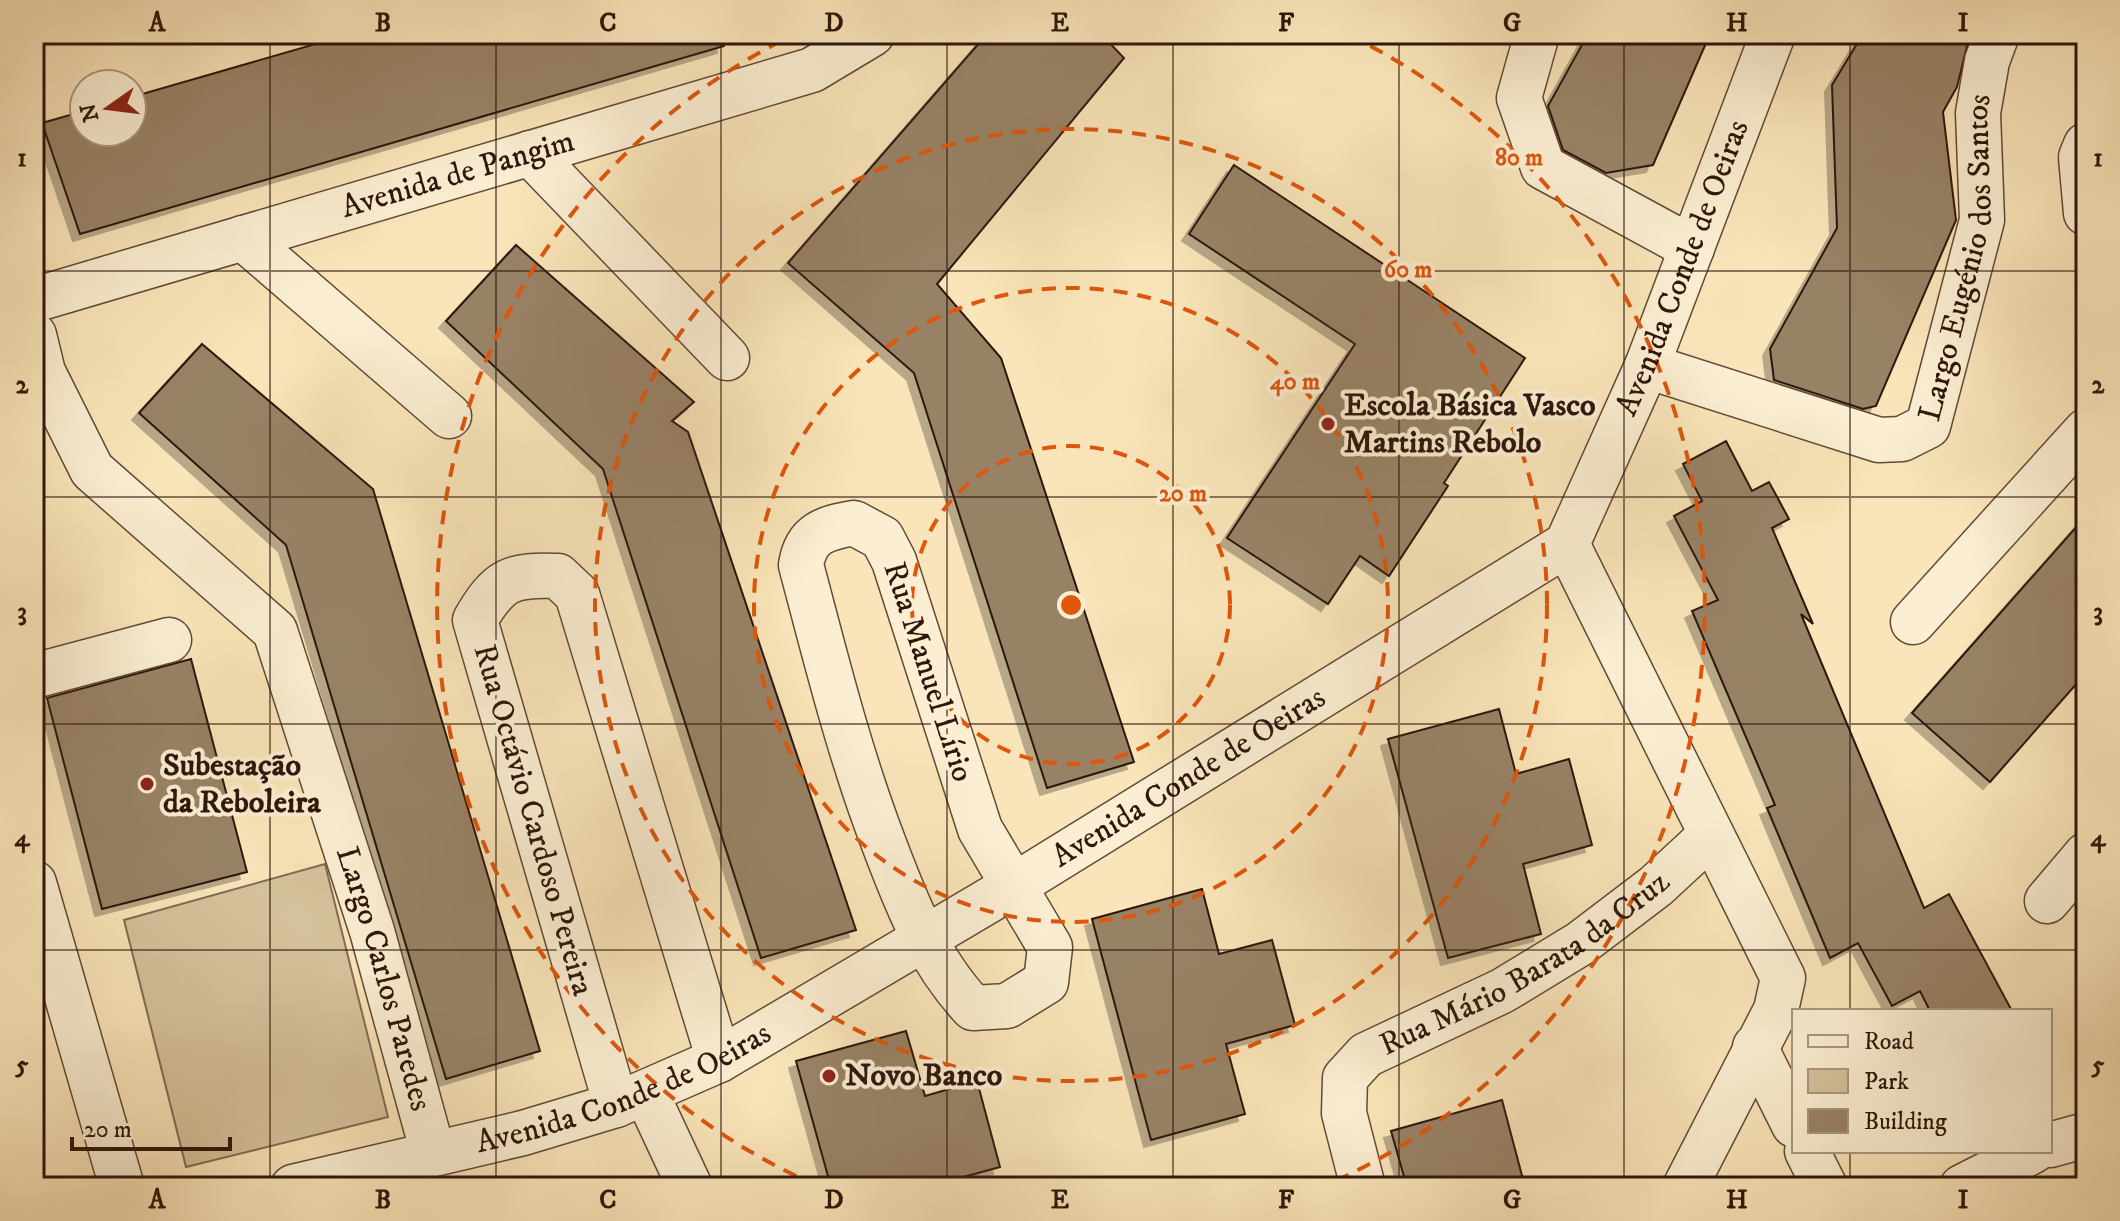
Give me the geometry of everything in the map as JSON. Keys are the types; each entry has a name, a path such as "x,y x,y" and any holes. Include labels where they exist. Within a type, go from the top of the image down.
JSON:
{"street":[{"name":"Avenida de Pangim","path":"36,302 812,70 872,34"},
{"path":"1537,34 1519,98 1543,167 1692,248"},
{"name":"Avenida Conde de Oeiras","path":"293,1187 523,1133 631,1099 719,1060 923,941 1567,544 1647,366 1773,34"},
{"name":"Largo Eugénio dos Santos","path":"1647,366 1879,440 1902,439 1928,426 1982,220 1978,113 1987,61 1997,34"},
{"path":"2086,145 2081,157 2086,213"},
{"path":"530,153 727,358"},
{"path":"243,238 449,416"},
{"name":"Largo Carlos Paredes","path":"36,302 43,372 92,470 275,631 372,931 433,1153"},
{"path":"1913,622 2086,431"},
{"name":"Rua Manuel Lírio","path":"854,523 882,538 894,561 980,829 1050,947 1046,982 1007,1006 973,1008 946,980 923,941 856,770 801,565 804,546 823,528 854,523"},
{"path":"1567,544 1783,978 1776,1010 1685,1187"},
{"name":"Rua Octávio Cardoso Pereira","path":"690,1187 631,1099 475,620 492,591 523,575 558,576 577,594 719,1060"},
{"path":"34,676 169,640"},
{"name":"Rua Mário Barata da Cruz","path":"1363,1187 1344,1113 1345,1078 1366,1055 1502,991 1581,943 1656,886 1711,835"},
{"path":"2047,901 2086,855"},
{"path":"34,883 122,1187"},
{"path":"1755,1047 1792,1121"},
{"path":"2052,1144 2086,1135"},
{"path":"1808,1153 1825,1187"},
{"path":"1962,1187 2029,1153"}],"green space":[{"path":"325,864 388,1117 186,1167 124,920"}],"building":[{"path":"350,34 722,34 724,46 80,234 42,123 68,116 68,148 148,148 148,92"},
{"path":"987,34 1101,34 1124,58 937,284 1001,358 1134,762 1047,788 914,373 788,263"},
{"path":"1588,34 1710,34 1653,165 1606,173 1563,150 1548,106"},
{"path":"1863,34 1970,34 1957,87 1943,112 1956,220 1876,406 1863,409 1774,380 1770,349 1837,228 1832,85"},
{"path":"1234,165 1525,358 1444,483 1448,486 1389,576 1360,556 1328,604 1227,538 1355,344 1189,234"},
{"path":"516,245 694,402 672,421 688,432 856,930 761,958 603,469 446,321"},
{"path":"202,344 373,489 540,1051 446,1079 286,545 139,413"},
{"path":"1726,441 1752,491 1769,482 1789,519 1772,528 1813,624 1801,614 1924,908 1949,894 2011,1009 1929,1009 1920,991 1892,1006 1858,943 1830,958 1767,808 1775,805 1692,611 1718,600 1674,516 1702,501 1683,464"},
{"path":"2086,516 2086,673 1990,782 1912,713"},
{"name":"Subestação da Reboleira","path":"191,659 247,872 102,909 47,698"},
{"path":"1499,709 1516,774 1569,759 1592,845 1523,864 1541,934 1448,958 1388,739"},
{"path":"1202,889 1219,954 1272,940 1295,1025 1226,1044 1245,1114 1151,1140 1092,919"},
{"path":"906,1031 925,1096 977,1081 1000,1167 927,1187 831,1187 796,1061"},
{"path":"1502,1100 1525,1187 1407,1187 1391,1131"}],"place":[{"name":"Escola Básica Vasco Martins Rebolo","path":"1328,424"},
{"name":"Subestação da Reboleira","path":"147,784"},
{"name":"Novo Banco","path":"829,1076"}]}
